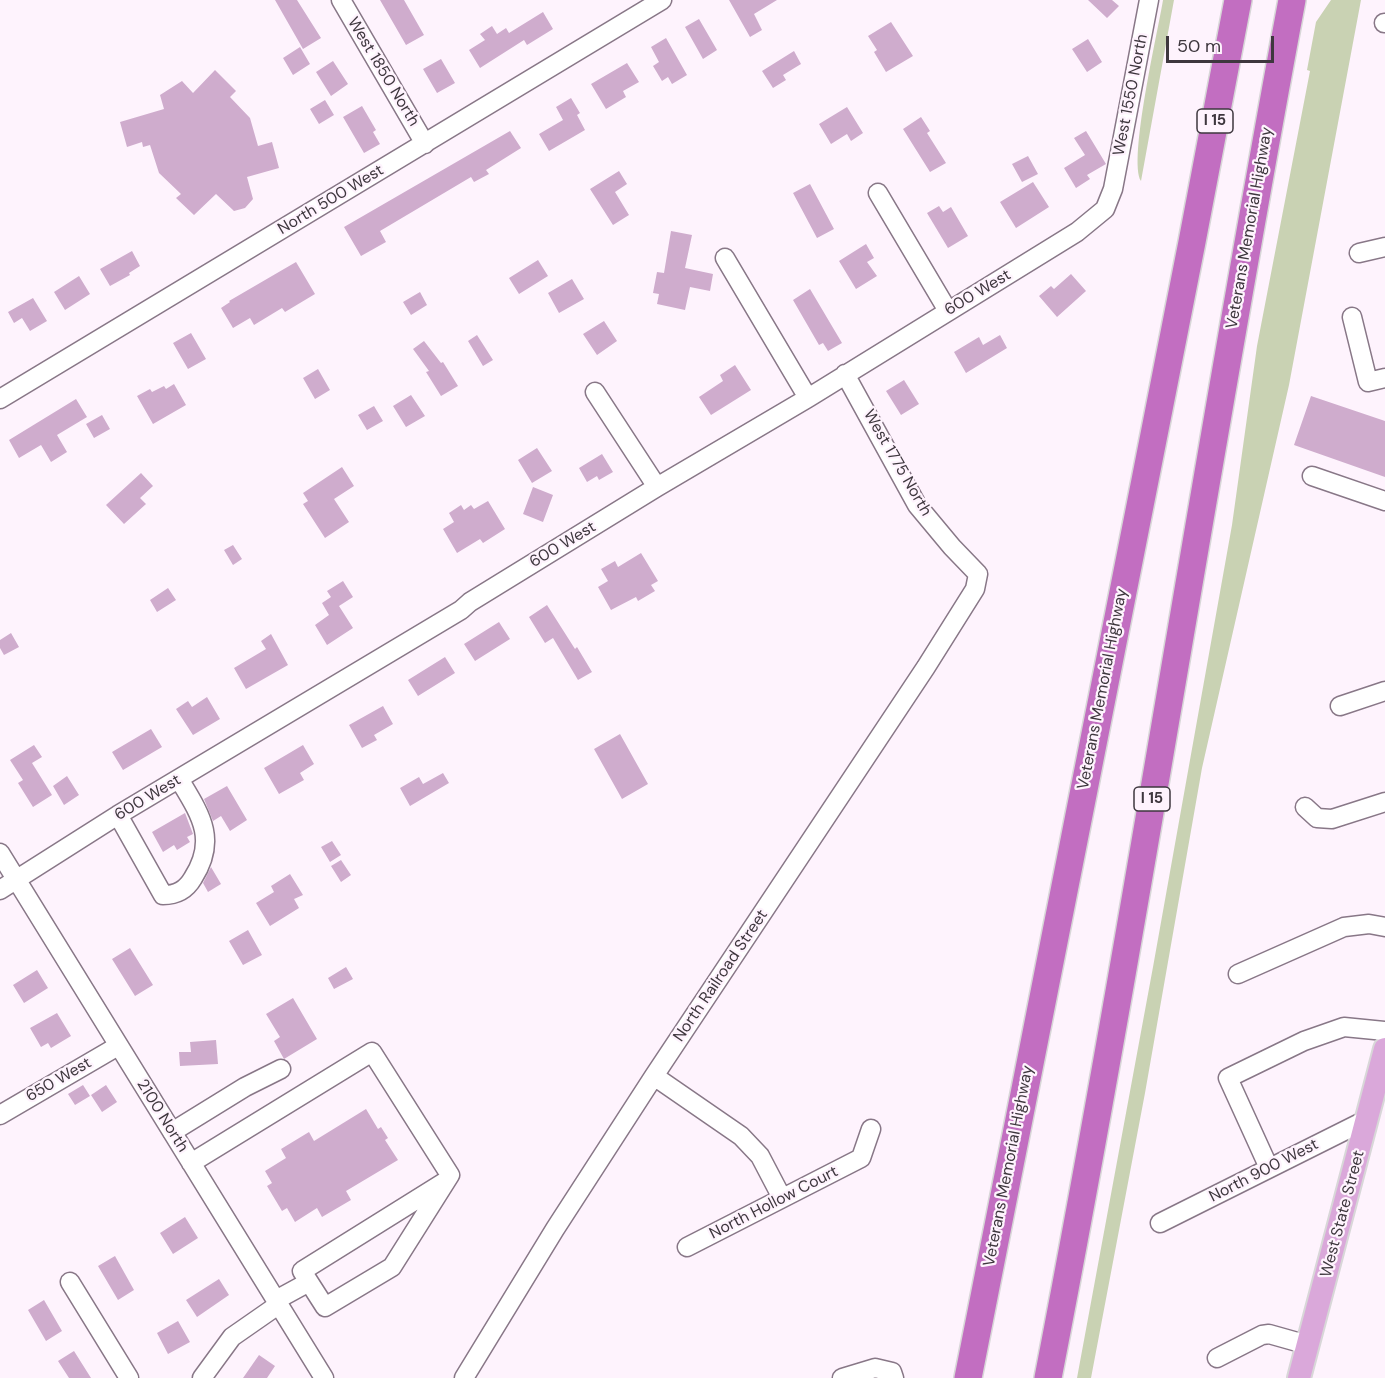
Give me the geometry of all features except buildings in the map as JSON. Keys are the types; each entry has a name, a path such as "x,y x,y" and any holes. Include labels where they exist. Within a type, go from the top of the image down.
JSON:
{"highway":[{"name":"Veterans Memorial Highway","path":"968,1378 1238,0"},
{"name":"Veterans Memorial Highway","path":"1048,1378 1089,1167 1251,219 1292,0"}],"main road":[{"name":"West State Street","path":"1299,1378 1368,1119 1380,1087 1385,1049"}],"street":[{"name":"West 1850 North","path":"340,0 425,144"},
{"name":"North 500 West","path":"0,399 662,0"},
{"name":"West 1550 North","path":"1113,189 1149,0"},
{"name":"600 West","path":"0,890 118,815 461,610 470,602 657,487 808,398 1077,232 1105,209 1113,189"},
{"path":"878,193 948,310"},
{"path":"1359,253 1385,247"},
{"path":"725,258 808,398"},
{"path":"1352,317 1368,382 1385,378"},
{"name":"West 1775 North","path":"845,374 917,505 952,548 978,574"},
{"path":"596,392 657,487"},
{"path":"1312,476 1385,501"},
{"name":"North Railroad Street","path":"464,1378 555,1229 654,1076 926,667 975,589 978,574"},
{"path":"1340,705 1385,691"},
{"path":"118,815 163,895 173,895 187,888 205,856 205,840 203,822 179,779"},
{"path":"1305,807 1317,818 1332,819 1385,802"},
{"name":"2100 North","path":"0,853 324,1378"},
{"path":"1238,974 1344,927 1369,924 1385,927"},
{"path":"1269,1168 1228,1078 1304,1041 1344,1027 1385,1031"},
{"name":"650 West","path":"0,1115 118,1046"},
{"path":"191,1163 372,1052 450,1175 392,1267 325,1307 302,1271 446,1181"},
{"path":"172,1132 245,1087 281,1069"},
{"path":"654,1076 741,1137 759,1156 782,1198"},
{"name":"North 900 West","path":"1160,1223 1368,1119"},
{"name":"North Hollow Court","path":"687,1247 861,1158 871,1129"},
{"path":"70,1282 129,1378"},
{"path":"202,1378 232,1337 277,1302 309,1282"},
{"path":"1217,1358 1262,1335 1269,1334 1308,1345"},
{"path":"842,1378 875,1368 893,1375"}],"green space":[{"path":"1163,0 1174,0 1141,181 1138,168 1138,148 1141,123"},
{"path":"1331,0 1361,0 1289,385 1202,768 1145,1093 1091,1378 1077,1378 1232,525 1257,346 1310,71 1307,70 1316,22"}]}
